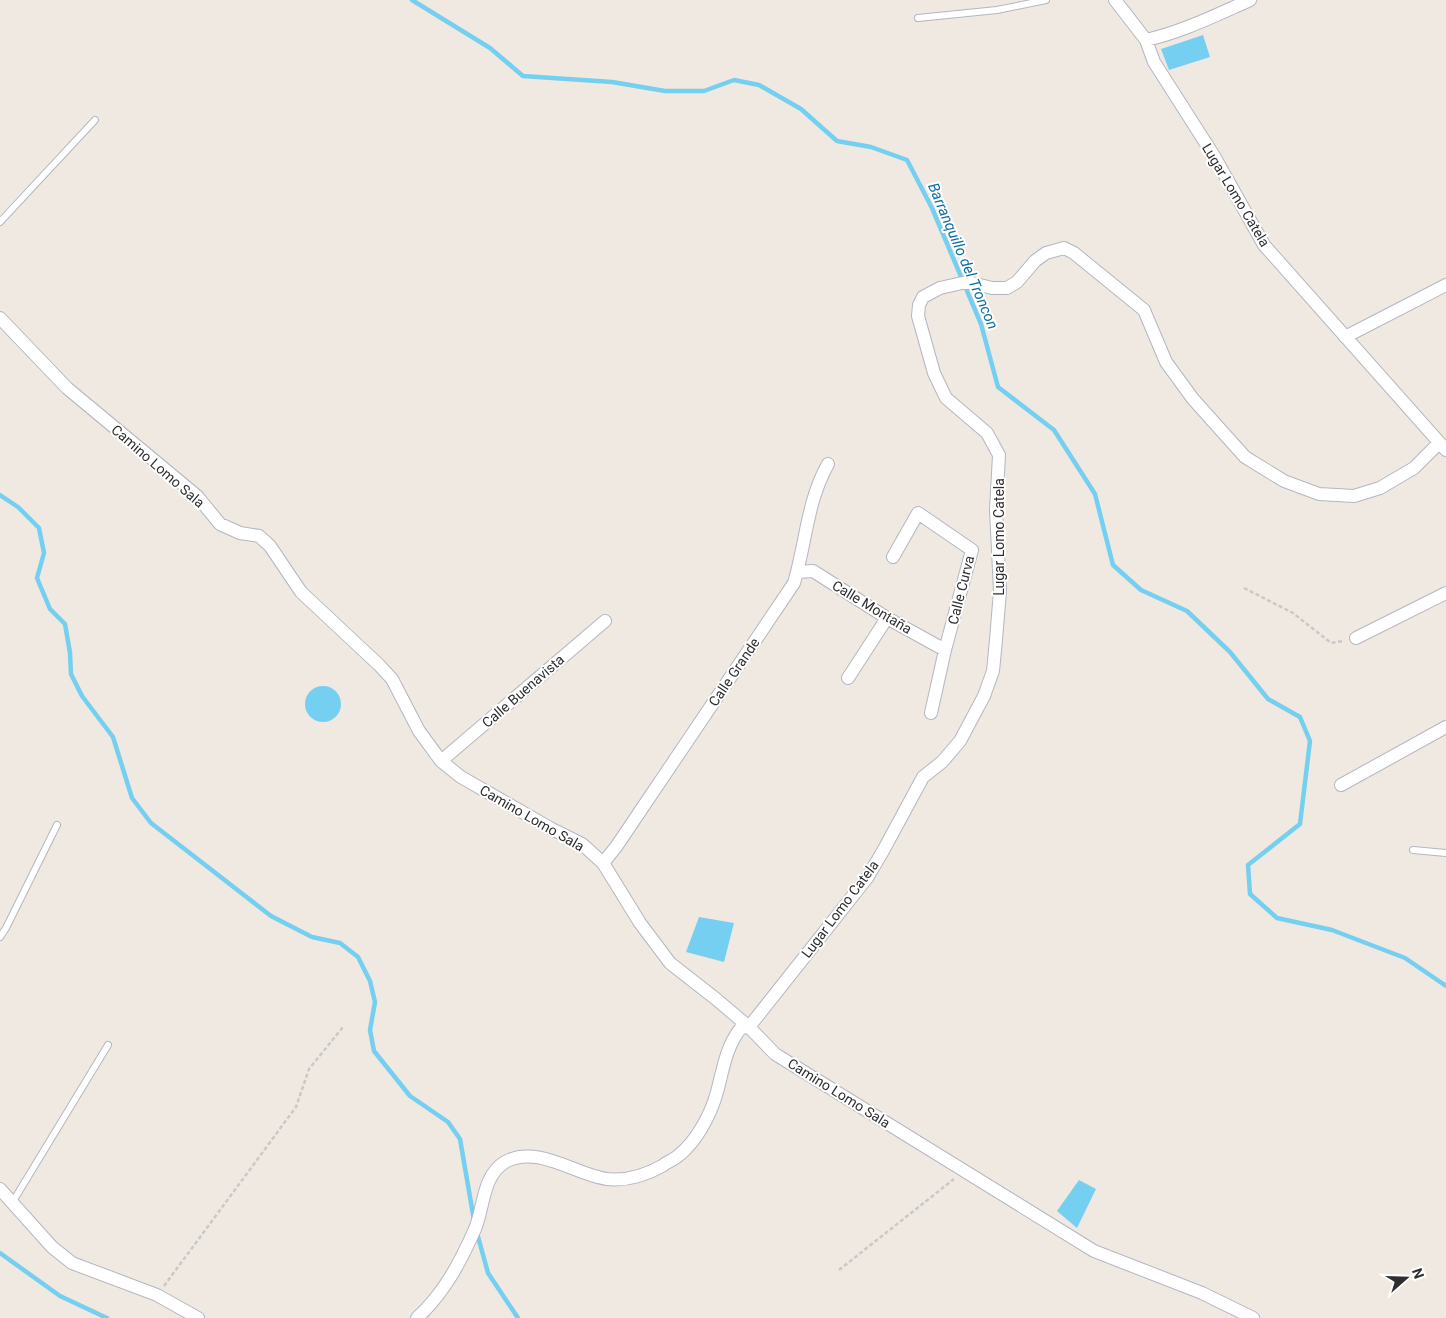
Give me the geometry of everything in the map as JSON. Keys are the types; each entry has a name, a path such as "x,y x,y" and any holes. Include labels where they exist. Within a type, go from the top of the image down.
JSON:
{"street":[{"name":"Lugar Lomo Catela","path":"749,1027 867,878 884,852 923,777 942,762 960,741 984,696 993,671 1000,591 996,510 999,455 987,434 946,398 934,373 918,316 919,305 923,297 940,288 962,283 972,283 992,288 1007,288 1017,282 1035,261 1046,253 1064,248 1074,253 1144,310 1166,362 1193,399 1245,457 1284,481 1319,494 1354,496 1380,488 1414,468 1442,446 1264,245 1214,156 1154,62 1146,40 1115,0"},
{"path":"1146,40 1162,37 1209,19 1250,0"},
{"path":"1345,337 1446,285"},
{"name":"Camino Lomo Sala","path":"0,318 67,388 197,496 220,524 240,533 259,536 270,546 301,592 379,664 392,679 419,731 441,761 460,777 582,844 603,863 640,922 670,963 749,1027 775,1054 1094,1251 1202,1294 1253,1318"},
{"name":"Calle Grande","path":"603,863 616,847 789,592 798,572 808,513 821,477 828,464"},
{"name":"Calle Curva","path":"893,557 918,513 972,550 945,650 931,714"},
{"name":"Calle Montaña","path":"798,572 813,570 887,618 945,650"},
{"path":"1356,638 1446,593"},
{"path":"848,678 887,618"},
{"name":"Calle Buenavista","path":"441,761 605,621"},
{"path":"1341,785 1446,727"},
{"path":"418,1318 441,1292 456,1269 476,1228 483,1197 491,1177 499,1167 515,1158 530,1156 607,1179 632,1177 657,1168 679,1156 695,1138 707,1118 733,1038 741,1028 749,1027"},
{"path":"0,1189 52,1247 72,1263 157,1295 198,1318"}],"lane":[{"path":"918,18 997,10 1046,0"},
{"path":"0,222 95,120"},
{"path":"0,937 57,825"},
{"path":"1413,850 1446,853"},
{"path":"12,1203 108,1045"}],"path":[{"path":"1244,588 1293,613 1331,643 1356,638"},
{"path":"157,1295 296,1107 309,1069 343,1027"},
{"path":"839,1270 965,1171"}],"water":[{"path":"1203,35 1210,57 1169,70 1161,49"},
{"path":"323,686 330,687 336,691 340,697 340,711 336,717 330,721 323,722 316,721 310,717 306,711 305,704 306,697 310,691 316,687"},
{"path":"699,917 734,923 724,962 686,952"},
{"path":"1079,1180 1096,1189 1077,1228 1057,1211"}],"waterway":[{"name":"Barranquillo del Troncon","path":"412,0 490,48 523,76 612,82 665,91 704,91 734,80 759,85 801,109 837,141 871,147 907,160 932,208 981,324 998,387 1054,430 1095,494 1113,565 1141,590 1187,611 1230,652 1268,699 1300,717 1310,741 1300,824 1248,865 1250,894 1277,918 1332,930 1405,958 1446,986"},
{"path":"0,495 18,507 39,528 44,553 37,578 50,609 65,624 70,653 71,674 82,696 113,737 132,798 151,823 271,916 312,937 340,943 358,957 370,981 375,1002 370,1030 374,1051 410,1096 448,1122 460,1139 474,1220"},
{"path":"477,1233 488,1273 518,1318"},
{"path":"0,1253 60,1296 107,1318"}]}
